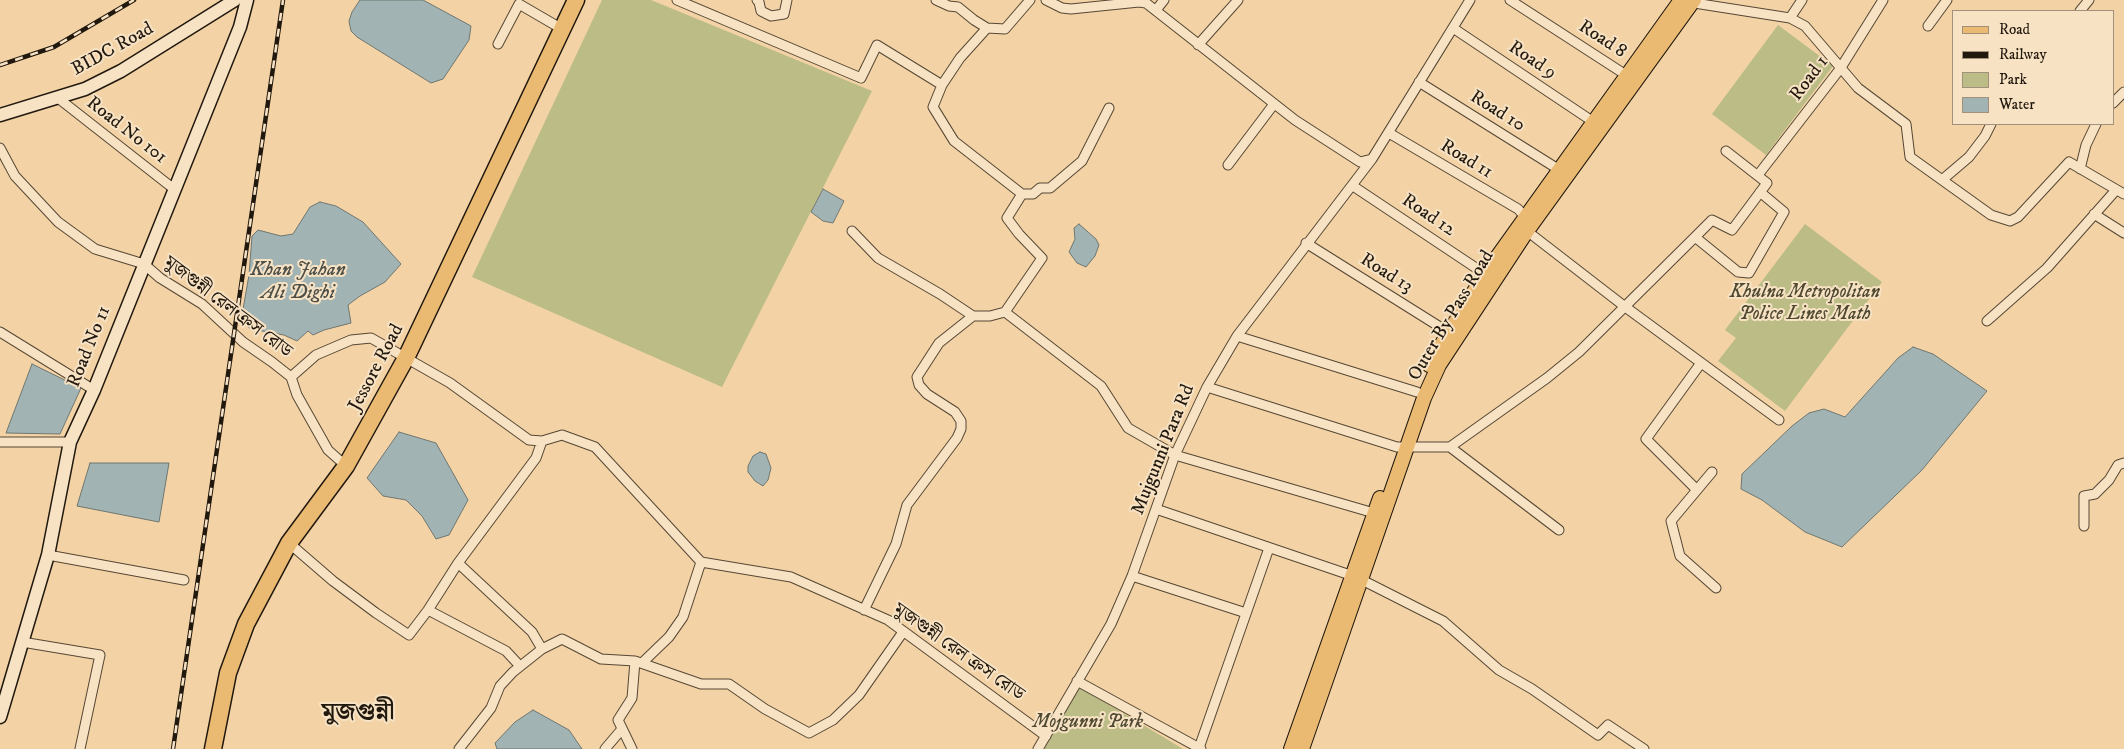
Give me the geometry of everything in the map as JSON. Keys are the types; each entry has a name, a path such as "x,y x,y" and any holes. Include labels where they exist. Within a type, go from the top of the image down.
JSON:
{"highway":[{"name":"Jessore Road","path":"213,749 228,673 246,624 290,544 346,466 406,358 576,0"}],"main road":[{"name":"Outer By Pass Road","path":"1291,749 1357,578 1374,513 1439,365 1558,169 1626,74 1684,1"},
{"name":"Outer By Pass Road","path":"1302,749 1357,578 1402,447 1417,392 1431,361 1485,274 1526,224 1684,1"}],"street":[{"name":"BIDC Road","path":"0,114 85,89 121,71 235,0"},
{"name":"Road No 11","path":"0,717 48,555 70,442 94,390 240,27 248,0"},
{"path":"677,0 861,78 877,45 942,85"},
{"path":"756,0 760,2 761,11 771,16 784,14 787,0"},
{"path":"936,0 949,6 958,6 987,28 1005,29 1030,0"},
{"path":"1046,0 1062,8 1071,9 1139,2 1146,3 1274,104 1360,162 1372,160"},
{"path":"1156,10 1164,0"},
{"path":"1198,44 1238,0"},
{"name":"Mujgunni Para Rd","path":"1038,749 1111,624 1132,576 1175,455 1207,386 1237,336 1306,242 1372,160 1470,0"},
{"name":"Road 8","path":"1510,0 1626,74"},
{"path":"1790,18 1802,0"},
{"name":"Road 1","path":"1758,175 1840,69 1883,0"},
{"path":"1928,26 1947,0"},
{"path":"2081,10 2089,0"},
{"path":"1684,1 1790,18 1805,26 1858,88 1906,124 1910,157 1991,215 2010,221 2018,217 2069,162 2120,192 2094,214 2047,268 1987,322"},
{"path":"498,44 515,2 562,29"},
{"path":"987,28 960,58 942,85 932,107 954,141 1022,194 1033,194 1040,188 1050,188 1082,161 1109,108"},
{"name":"Road 9","path":"1453,28 1592,121"},
{"name":"Road 10","path":"1419,82 1558,169"},
{"path":"2114,102 2124,92"},
{"name":"Road No 101","path":"58,98 174,189"},
{"path":"1228,165 1274,104"},
{"path":"1942,180 1970,157 1990,125"},
{"path":"2080,169 2086,145 2096,125"},
{"name":"Road 11","path":"1389,133 1518,209 1526,224 1624,306 1779,420"},
{"path":"0,148 15,176 58,222 95,249 144,264"},
{"path":"1207,386 1402,447 1450,447 1547,378 1579,352 1712,220 1732,230 1766,183 1726,151"},
{"name":"Road 12","path":"1352,186 1485,274"},
{"path":"1695,238 1738,272 1749,273 1784,212 1760,192"},
{"path":"852,231 878,258 940,294 973,316 990,316 1005,312 1042,258 1019,234 1007,218 1022,194"},
{"path":"2094,214 2124,233"},
{"name":"Road 13","path":"1306,242 1448,332"},
{"name":"মুজগুন্নী রেল ক্রস রোড","path":"144,264 160,278 202,304 242,342 291,377 298,395 328,450 346,466"},
{"path":"1005,312 1101,386 1128,428 1175,455 1374,513"},
{"path":"864,610 896,544 907,505 957,438 961,429 961,420 955,412 927,394 919,385 917,377 939,342 973,316"},
{"path":"0,332 94,390"},
{"path":"1237,336 1417,392"},
{"name":"মুজগুন্নী রেল ক্রস রোড","path":"291,377 316,355 351,340 371,338 450,383 529,440 542,441"},
{"path":"1697,490 1646,439 1701,363"},
{"path":"290,544 347,592 409,635 428,610 458,563 536,458 542,441 562,435 595,447 701,562 683,617 669,638 638,662 632,698 618,720 632,749"},
{"path":"0,442 70,442"},
{"path":"1450,447 1559,530"},
{"path":"2084,526 2084,496 2095,494 2109,480 2118,465 2124,463"},
{"path":"1712,472 1671,521 1680,556 1716,588"},
{"path":"1156,509 1357,578 1443,621 1499,670 1532,689 1598,735 1608,725 1644,749"},
{"path":"1077,681 1200,748 1269,548"},
{"path":"48,555 184,580"},
{"name":"মুজগুন্নী রেল ক্রস রোড","path":"701,562 791,577 888,620 1046,736"},
{"path":"458,563 532,632 542,649"},
{"path":"1132,576 1246,613"},
{"path":"428,610 506,651 519,665"},
{"path":"458,749 491,708 500,686 519,665 562,638 601,659 638,662 701,684 729,684 764,709 809,733 833,720 859,695 903,632"},
{"path":"22,642 100,655 80,749"},
{"path":"605,749 622,728"}],"green space":[{"path":"602,0 651,0 872,91 722,387 472,277"},
{"path":"1778,25 1833,66 1766,155 1712,114"},
{"name":"Khulna Metropolitan Police Lines Math","path":"1805,224 1882,282 1785,411 1718,361 1736,338 1725,330"},
{"name":"Mojgunni Park","path":"1080,687 1183,749 1042,749 1047,737"}],"water":[{"path":"360,0 423,0 471,26 469,40 443,79 431,83 357,37 351,31 349,21 352,12"},
{"path":"823,189 844,201 833,223 823,221 811,212"},
{"name":"Khan Jahan Ali Dighi","path":"320,202 336,206 363,222 401,264 385,282 348,305 351,323 313,335 308,331 297,341 284,335 251,329 243,323 242,315 249,275 252,236 258,230 281,236 293,234 310,207"},
{"path":"1079,224 1096,239 1099,245 1095,256 1086,267 1077,263 1069,252 1075,239 1074,228"},
{"path":"1913,347 1933,354 1987,391 1922,470 1842,547 1805,532 1762,500 1741,489 1742,474 1792,426 1809,413 1824,409 1845,417 1898,358"},
{"path":"32,364 81,388 60,434 6,433"},
{"path":"399,432 436,443 468,500 449,535 436,539 422,516 406,500 383,496 367,478"},
{"path":"760,452 766,454 771,468 768,480 763,486 755,481 748,472 748,466 753,456"},
{"path":"90,463 169,463 159,522 77,506"},
{"path":"533,710 569,730 582,749 497,749 495,743 515,722"}],"railway":[{"path":"0,65 54,47 134,0"},
{"path":"173,749 283,0"}],"district":[{"name":"মুজগুন্নী","path":"358,714"}]}
